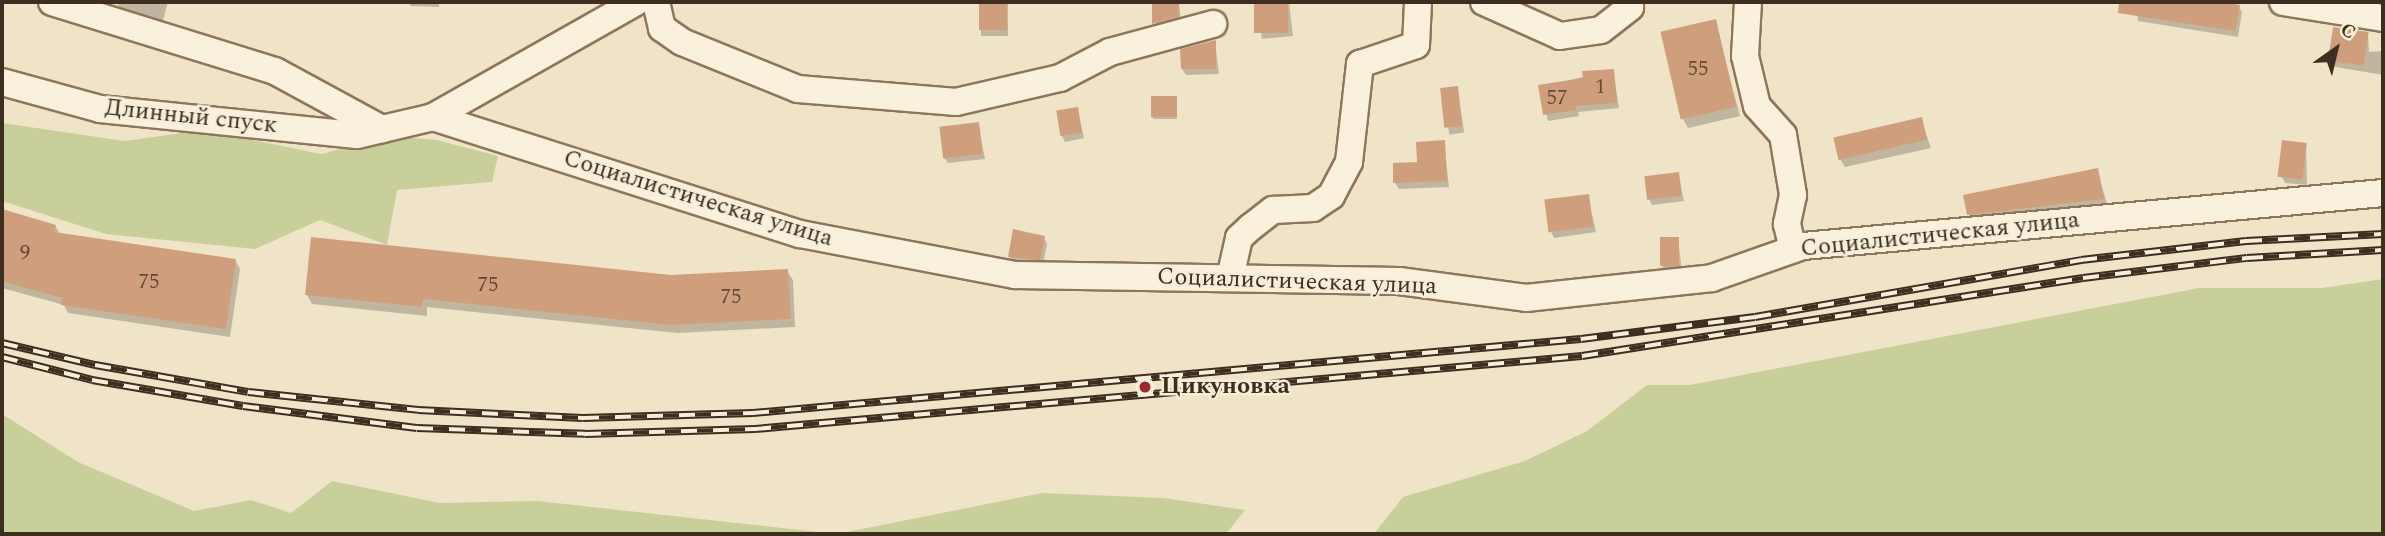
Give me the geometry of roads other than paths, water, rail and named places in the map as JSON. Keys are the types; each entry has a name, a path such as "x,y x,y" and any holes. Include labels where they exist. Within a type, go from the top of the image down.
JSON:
{"street":[{"name":"Длинный спуск","path":"52,2 275,71 382,129"},
{"name":"Длинный спуск","path":"2,82 100,108 357,135 433,117 636,2"},
{"path":"656,2 662,28 682,42 798,89 956,102 1060,78 1110,51 1213,24"},
{"path":"1230,278 1239,238 1273,210 1313,208 1331,196 1349,162 1360,64 1416,45 1418,2"},
{"path":"1484,2 1560,36 1601,30 1630,8 1629,2"},
{"path":"1748,2 1745,56 1757,106 1783,135 1793,195 1787,225 1793,249"},
{"path":"2283,2 2383,18"},
{"name":"Социалистическая улица","path":"433,117 800,234 1016,275 1399,281 1526,298 1712,278 1793,249 2383,193"}],"railway":[{"path":"2,343 95,365 248,392 418,410 583,418 753,413 1581,339 1755,317 2081,260 2246,241 2383,234"},
{"path":"2,357 92,380 243,406 417,428 585,434 755,429 1582,356 2083,278 2247,258 2383,250"}],"place":[{"name":"Цикуновка","path":"1145,387"}]}
